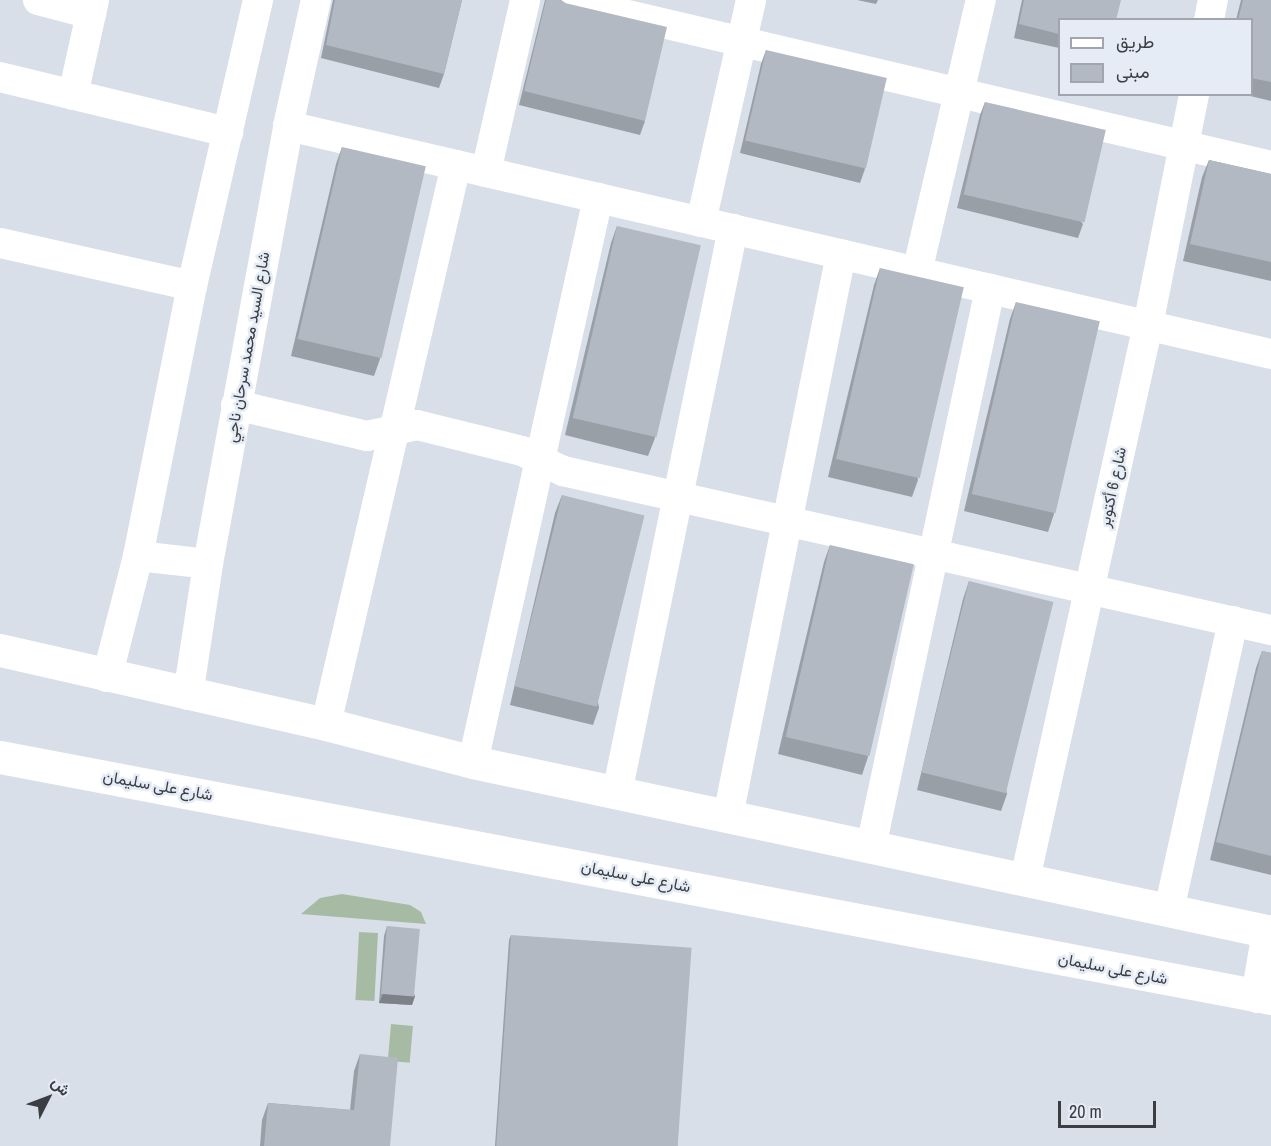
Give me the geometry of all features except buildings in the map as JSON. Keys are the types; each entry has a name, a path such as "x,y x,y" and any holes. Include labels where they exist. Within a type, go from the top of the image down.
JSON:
{"street":[{"path":"38,0 92,7 73,95"},
{"path":"107,677 138,556 192,286 258,0"},
{"name":"شارع السيد محمد سرحان ناجي","path":"188,695 236,405 288,126 316,0"},
{"path":"486,172 525,0"},
{"path":"564,0 1271,166"},
{"path":"701,222 751,0"},
{"path":"917,272 981,0"},
{"path":"1209,18 1213,0"},
{"path":"0,77 228,132"},
{"name":"شارع 6 أكتوبر","path":"1025,879 1148,325 1194,96"},
{"path":"288,126 1271,354"},
{"path":"326,724 456,165"},
{"path":"474,762 598,198"},
{"path":"617,793 733,229"},
{"path":"0,243 192,286"},
{"path":"728,816 841,254"},
{"path":"871,847 990,289"},
{"path":"236,405 367,436 417,425 522,451 563,471 1271,630"},
{"path":"138,556 208,564"},
{"path":"1169,910 1233,621"},
{"path":"0,650 107,677 326,724 474,762 1269,931 1264,997"},
{"name":"شارع على سليمان","path":"0,757 1264,997"}],"green space":[{"path":"342,894 410,905 421,912 426,924 301,914 320,898"},
{"path":"359,932 378,933 374,1001 355,1000"},
{"path":"391,1024 413,1026 410,1063 388,1061"}]}
